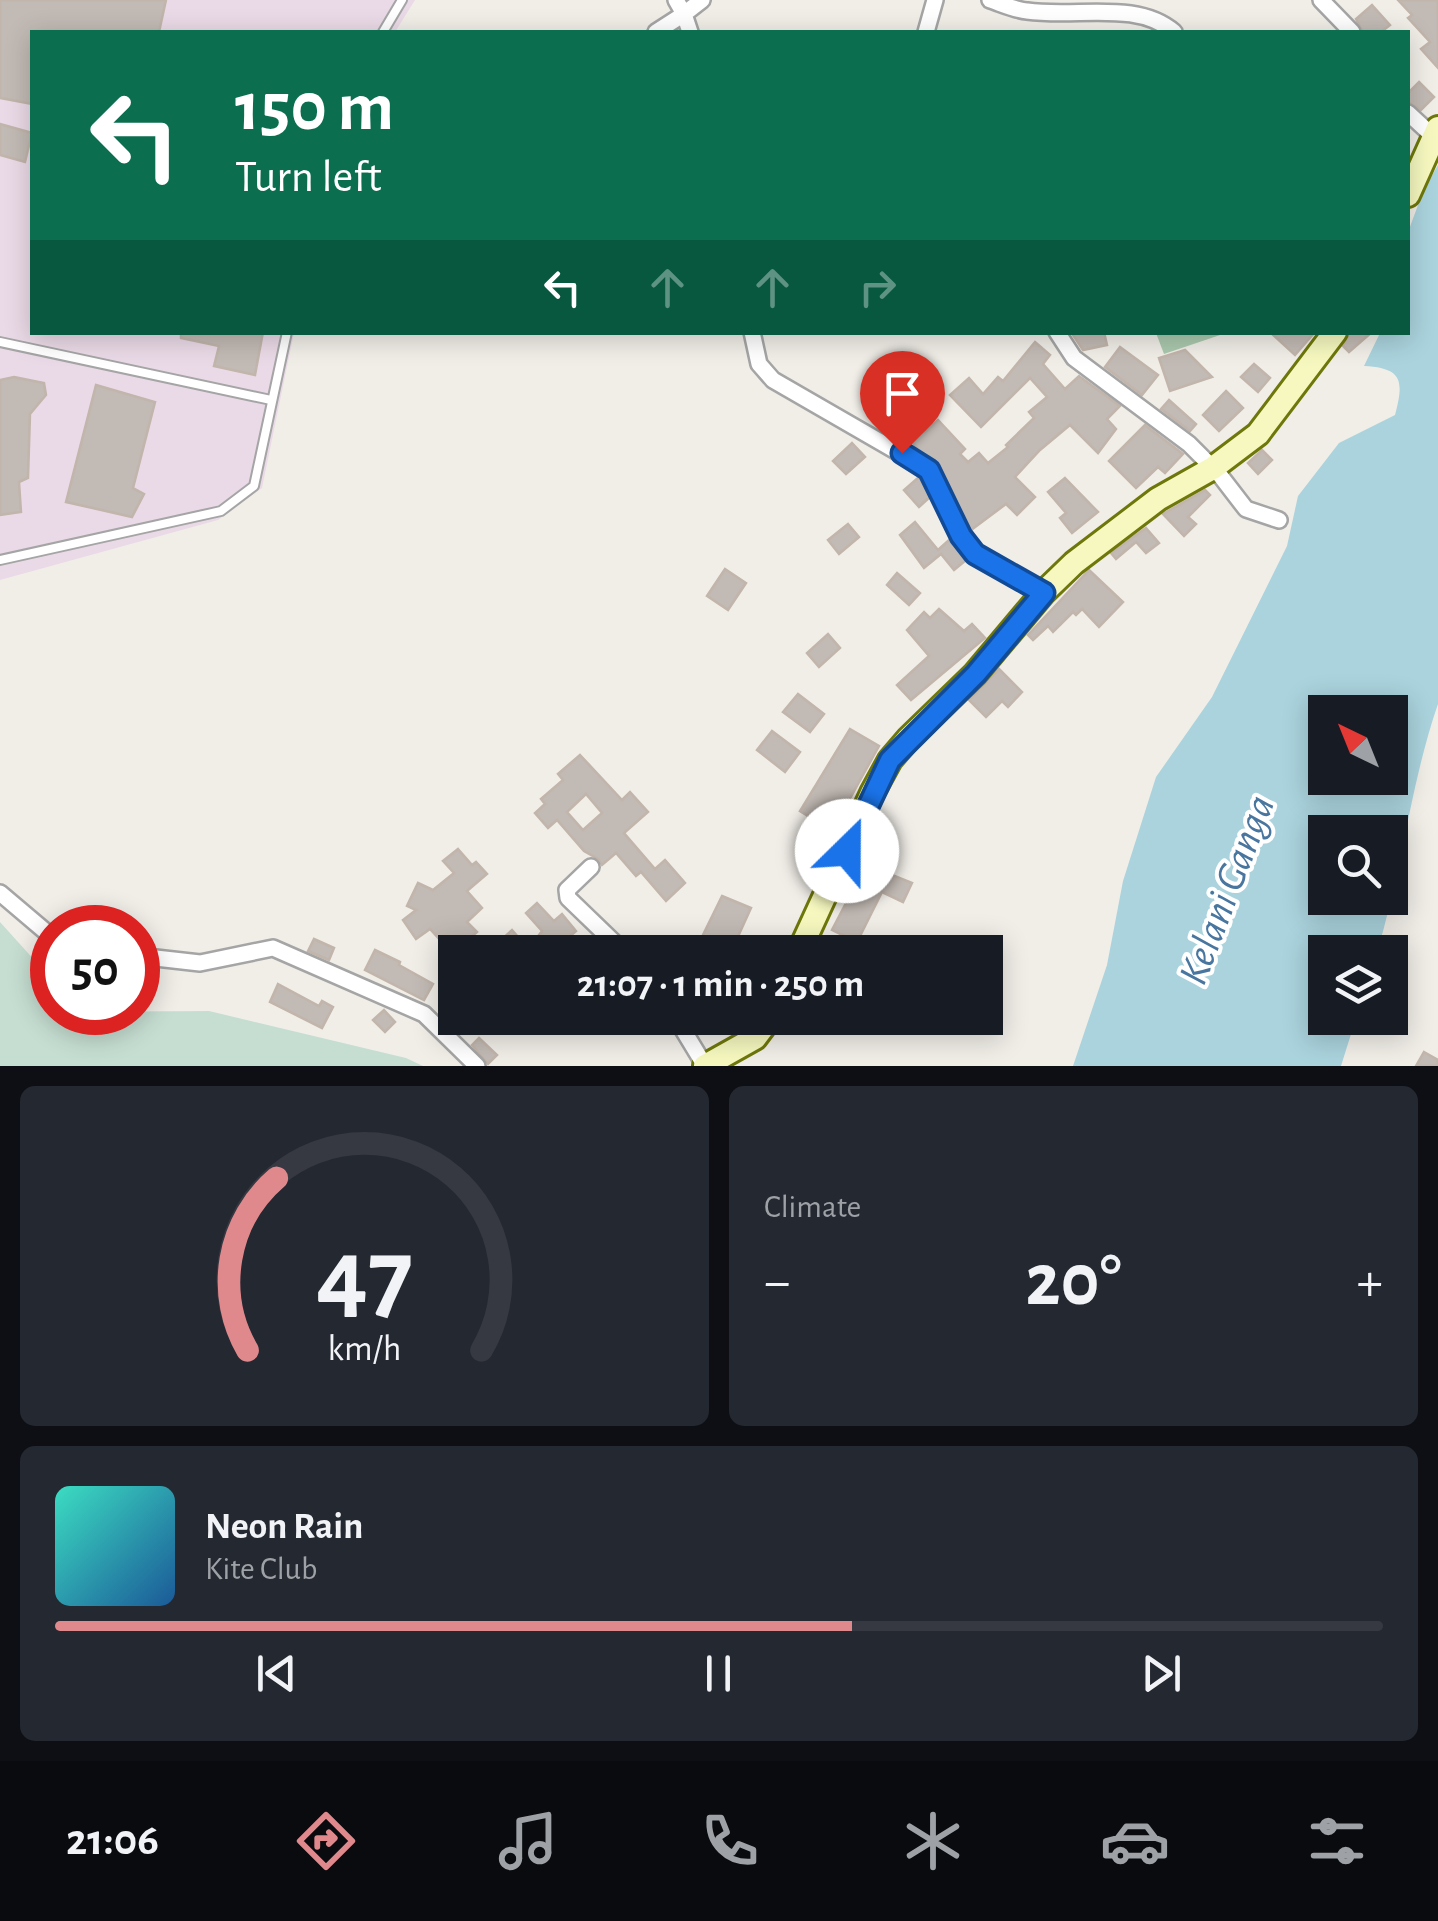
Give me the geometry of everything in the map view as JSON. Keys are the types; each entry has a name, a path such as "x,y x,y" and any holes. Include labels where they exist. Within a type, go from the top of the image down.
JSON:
{"main road":[{"path":"1410,190 1436,132"},
{"path":"808,935 890,760 976,674 1074,563 1158,499 1213,468 1258,434 1333,335"},
{"path":"705,1066 758,1035"}],"street":[{"path":"658,30 680,7 702,0"},
{"path":"927,30 935,0"},
{"path":"990,0 1028,12 1122,2 1158,11 1172,30"},
{"path":"1321,0 1350,30"},
{"path":"1410,114 1436,132"},
{"path":"753,335 759,364 774,380 929,470 961,536 975,554 1044,593"},
{"path":"1059,335 1074,358 1146,409 1213,468 1246,510 1279,520"},
{"path":"591,867 566,890 568,898 606,935"},
{"path":"0,893 30,918"},
{"path":"160,958 200,963 273,948 424,1014 477,1066"},
{"path":"686,1035 705,1066"}],"lane":[{"path":"383,30 402,0"},
{"path":"0,560 221,512 254,486 286,335"},
{"path":"0,342 271,400"}],"shaded area":[{"path":"0,0 415,0 396,30 30,30 30,335 294,335 262,488 218,520 0,580"}],"green space":[{"path":"1157,335 1220,335 1164,354"},
{"path":"0,922 30,955 30,1035 160,1035 160,1011 209,1011 406,1058 423,1066 0,1066"}],"water":[{"name":"Kelani Ganga","path":"1438,165 1438,704 1408,821 1408,815 1308,815 1308,915 1387,915 1381,935 1308,935 1308,1035 1351,1035 1341,1066 1073,1066 1107,965 1123,881 1156,777 1212,697 1287,546 1298,496 1339,443 1395,415 1398,378 1387,370 1364,366 1379,335 1410,335 1410,227"}],"building":[{"path":"0,0 166,0 159,30 30,30 30,104 0,98"},
{"path":"1398,0 1438,0 1438,68 1421,49 1430,42"},
{"path":"1372,5 1390,25 1384,30 1362,30 1356,19"},
{"path":"1419,82 1434,97 1421,110 1410,103 1410,91"},
{"path":"0,124 30,132 25,162 0,155"},
{"path":"262,335 255,375 214,366 219,346 181,338"},
{"path":"1073,335 1105,335 1107,345 1083,350"},
{"path":"1273,335 1312,335 1295,355"},
{"path":"1348,335 1369,335 1349,352 1343,346"},
{"path":"1035,342 1050,355 1043,364 1065,389 1079,376 1120,406 1107,419 1116,429 1098,453 1070,425 1015,477 1035,497 1017,515 1006,504 971,530 938,464 902,431 914,420 925,432 938,420 965,449 960,454 968,462 979,453 988,463 1034,418 1029,412 1047,397 1030,378 981,427 950,395 969,378 983,394 998,377 1003,381"},
{"path":"1120,347 1158,375 1142,395 1105,367"},
{"path":"1185,350 1212,377 1170,391 1159,358"},
{"path":"1254,364 1270,378 1258,392 1241,377"},
{"path":"14,377 44,383 46,395 30,414 28,478 19,482 21,512 0,515 0,380"},
{"path":"96,385 155,402 133,488 144,494 132,517 66,502"},
{"path":"1226,391 1243,408 1219,431 1203,415"},
{"path":"1169,400 1196,424 1190,431 1161,409"},
{"path":"1145,425 1183,454 1165,473 1158,467 1136,488 1109,461"},
{"path":"852,443 865,457 846,474 833,461"},
{"path":"1262,450 1272,460 1258,474 1248,463"},
{"path":"919,477 930,497 919,507 904,490"},
{"path":"1065,478 1098,512 1072,533 1060,518 1066,513 1048,492"},
{"path":"1205,490 1210,495 1188,517 1196,524 1184,536 1163,514"},
{"path":"915,522 938,550 949,540 966,560 954,570 941,554 924,568 900,535"},
{"path":"848,524 859,537 839,554 828,540"},
{"path":"1146,528 1159,543 1146,553 1136,542 1116,559 1111,553"},
{"path":"725,569 746,583 728,610 707,596"},
{"path":"1089,570 1123,602 1099,627 1082,609 1076,615 1073,612 1053,632 1048,626 1033,640 1028,635"},
{"path":"897,573 920,593 909,605 887,585"},
{"path":"939,609 964,631 972,624 985,638 911,700 897,685 929,656 907,630 924,612 930,618"},
{"path":"828,634 840,648 819,667 807,653"},
{"path":"999,669 1022,692 1008,707 1002,701 986,717 969,700"},
{"path":"798,694 824,714 810,732 783,712"},
{"path":"850,729 879,746 832,831 800,811"},
{"path":"772,731 800,752 785,772 757,750"},
{"path":"580,755 622,800 630,792 648,812 624,833 655,869 665,860 685,883 666,901 641,872 636,876 616,853 602,865 557,820 548,828 535,813 545,804 541,799 563,780 558,774","holes":["586,794 602,813 583,830 567,812"]},
{"path":"458,849 487,874 467,891 482,908 467,922 477,932 438,938 430,929 416,939 403,920 416,910 407,906 418,883 433,890 454,873 443,861"},
{"path":"857,861 912,883 903,902 882,892 860,935 842,935 832,930 858,880 850,876"},
{"path":"722,896 751,908 739,935 703,935"},
{"path":"537,903 554,921 562,914 576,931 571,935 539,935 542,931 526,913"},
{"path":"314,939 334,948 329,960 308,951"},
{"path":"375,950 433,984 424,1000 365,970"},
{"path":"278,984 319,1006 322,1001 333,1007 322,1028 270,1002"},
{"path":"384,1010 395,1022 385,1032 373,1020"},
{"path":"479,1038 497,1055 488,1064 472,1045"},
{"path":"1424,1052 1438,1060 1438,1066 1416,1066"}],"route":[{"path":"847,851 890,760 976,674 1044,593 975,554 961,536 929,470 902,453"}]}
